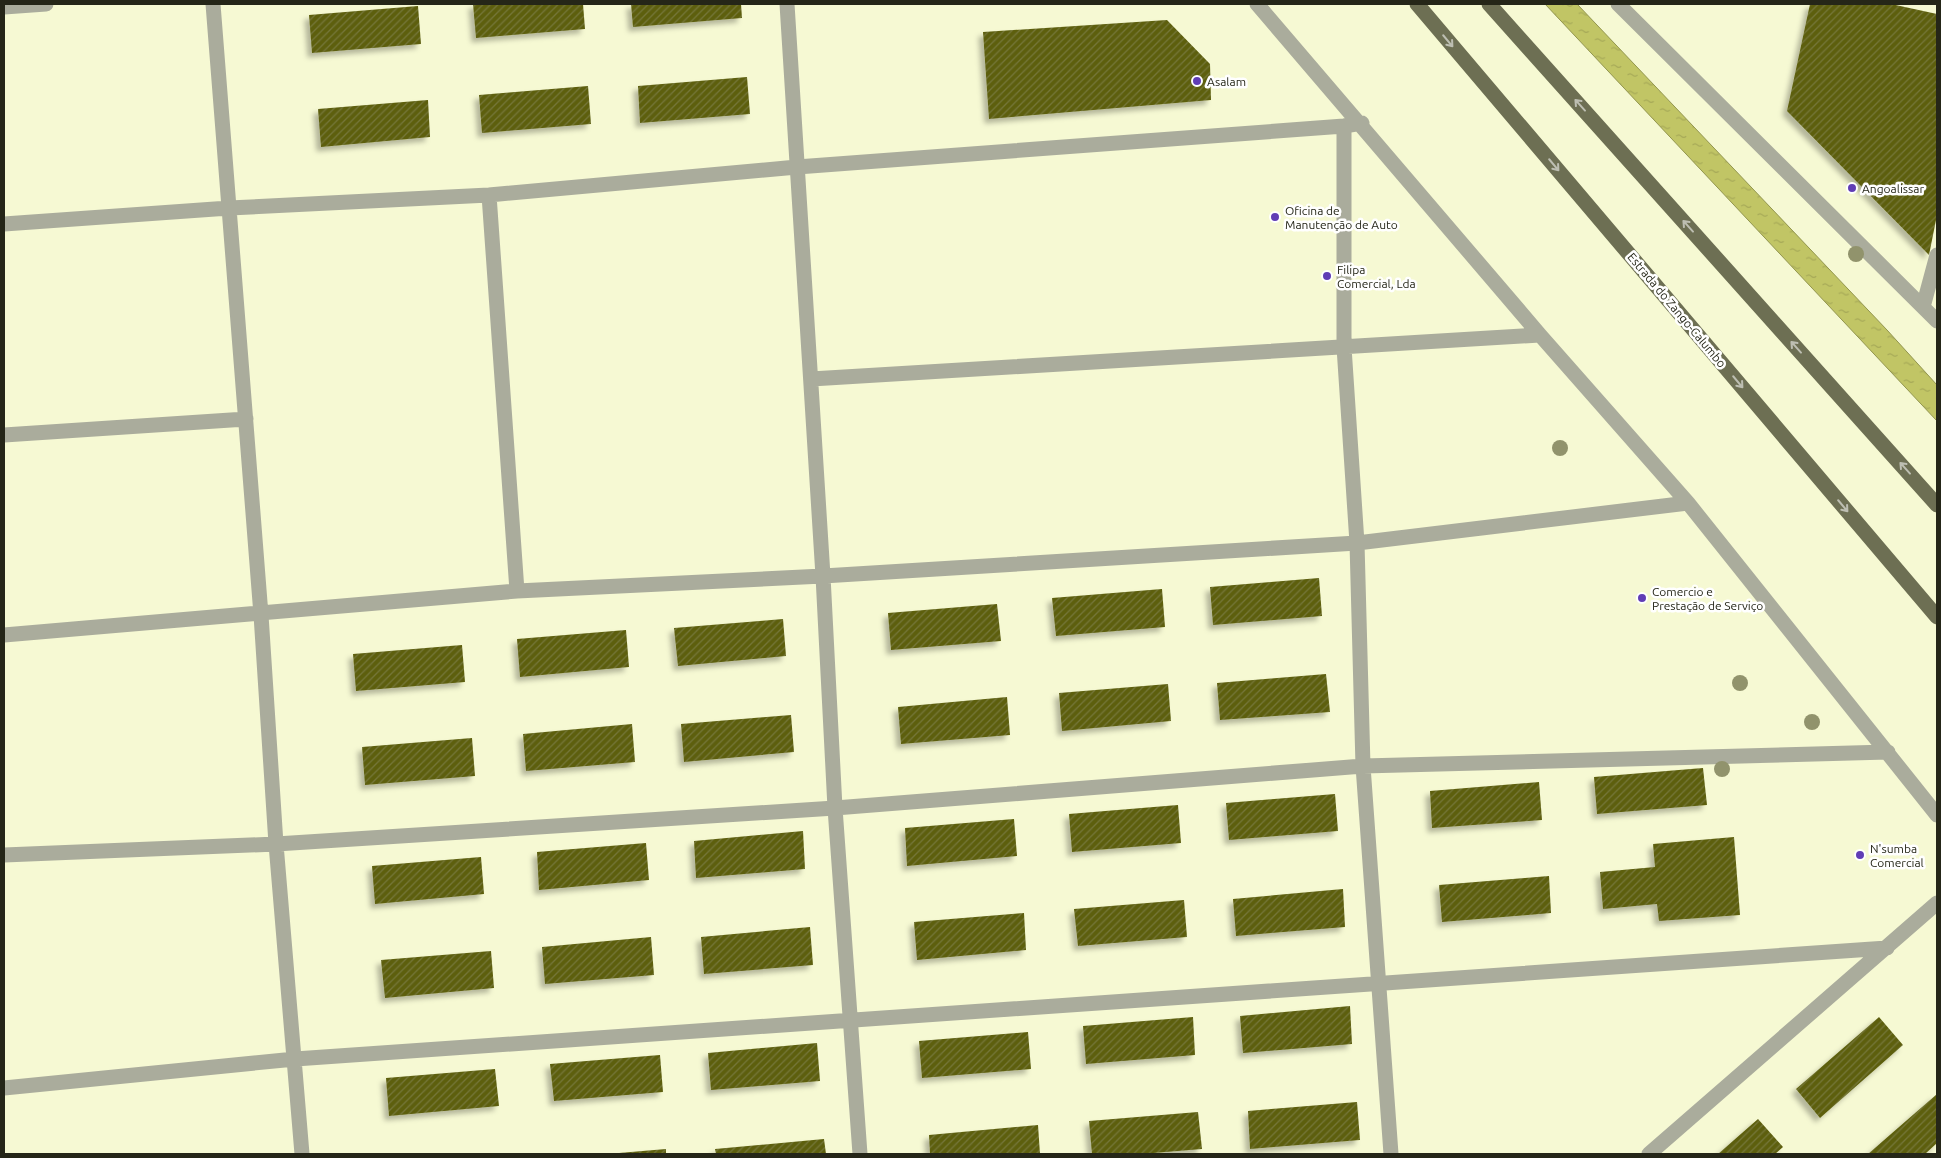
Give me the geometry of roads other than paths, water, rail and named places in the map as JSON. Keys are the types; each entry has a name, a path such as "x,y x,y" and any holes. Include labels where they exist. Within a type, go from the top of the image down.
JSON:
{"main road":[{"name":"Estrada do Zango-Calumbo","path":"1417,4 1937,617"},
{"path":"1489,4 1937,504"}],"street":[{"path":"4,7 46,4"},
{"path":"213,4 261,615 276,844 302,1154"},
{"path":"787,4 823,576 835,808 852,1020 860,1154"},
{"path":"1257,4 1362,123 1540,334 1688,503 1937,815"},
{"path":"1618,4 1937,321"},
{"path":"4,224 229,208 489,195 797,167 1344,126 1362,123"},
{"path":"1344,126 1344,347 1357,543 1363,766 1391,1154"},
{"path":"489,195 517,591"},
{"path":"1923,307 1937,255"},
{"path":"811,379 1540,334"},
{"path":"4,435 246,419"},
{"path":"4,635 261,615 517,591 823,576 1357,543 1688,503"},
{"path":"4,855 276,844 835,808 1363,766 1888,752"},
{"path":"1649,1154 1937,903"},
{"path":"4,1088 295,1059 1887,948"}],"water":[{"path":"1545,4 1577,4 1887,330 1937,385 1937,421"}],"place":[{"name":"Asalam","path":"1197,81"},
{"name":"Angoalissar","path":"1852,188"},
{"name":"Oficina de Manutenção de Auto","path":"1275,217"},
{"name":"Filipa Comercial, Lda","path":"1327,276"},
{"name":"Comercio e Prestação de Serviço","path":"1642,598"},
{"name":"N'sumba Comercial","path":"1860,855"}]}
